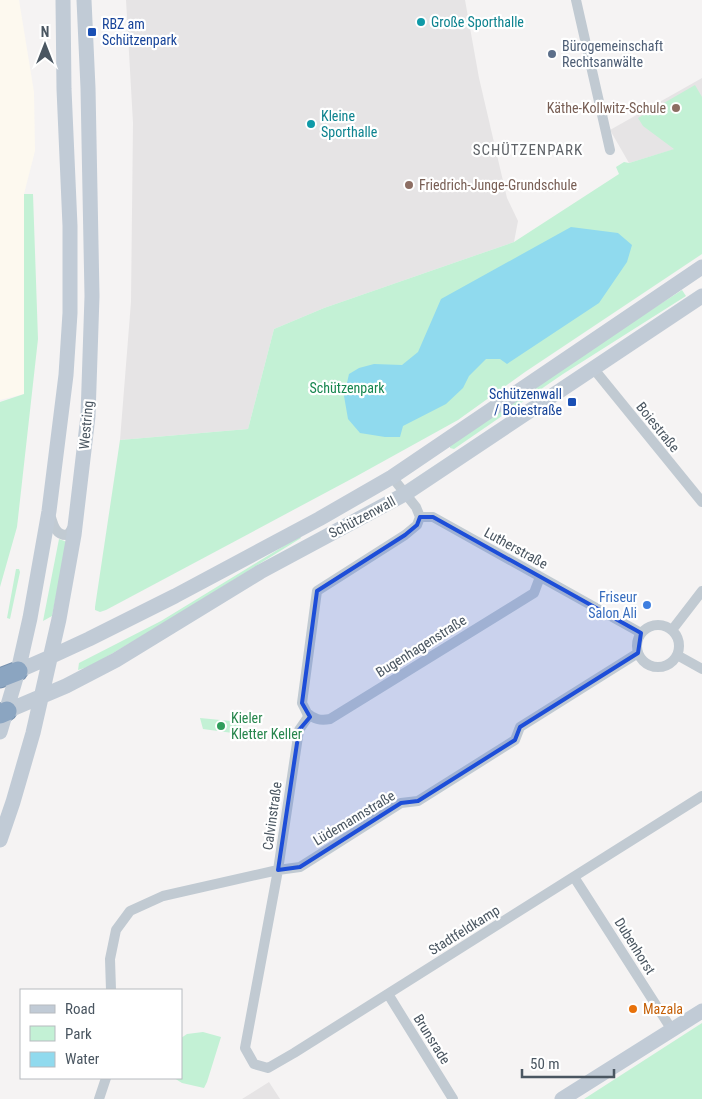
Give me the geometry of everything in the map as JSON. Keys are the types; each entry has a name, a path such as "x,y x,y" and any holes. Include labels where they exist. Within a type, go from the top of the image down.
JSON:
{"highway":[{"path":"0,678 18,671"}],"main road":[{"name":"Westring","path":"0,732 3,712 18,671 28,628 50,511 69,341 70,226 64,99 63,0"},
{"name":"Westring","path":"0,840 14,802 42,697 75,523 88,416 92,296 84,0"},
{"name":"Schützenwall","path":"18,671 183,592 392,477 702,267"},
{"name":"Schützenwall","path":"3,712 66,686 116,660 260,572 405,494 702,296"},
{"path":"562,1099 702,1011"}],"street":[{"path":"576,0 610,150"},
{"name":"Boiestraße","path":"593,368 702,502"},
{"path":"392,477 416,508 420,517"},
{"path":"50,511 53,526 63,536 68,535 75,523"},
{"name":"Lutherstraße","path":"420,517 433,517 641,633"},
{"name":"Calvinstraße","path":"244,1048 278,870 299,730 308,717 302,703 317,591 405,535 417,525 420,517"},
{"name":"Bugenhagenstraße","path":"307,713 316,719 330,719 534,593 540,577"},
{"path":"672,630 702,591"},
{"path":"658,625 672,630 676,635 679,648 677,655 672,661 665,666 657,667 649,665 642,660 638,653 637,642 644,630 650,626 658,625"},
{"name":"Lüdemannstraße","path":"111,989 110,959 116,930 130,911 163,896 278,870 300,867 401,804 418,801 515,740 520,727 638,653"},
{"path":"677,655 702,670"},
{"name":"Stadtfeldkamp","path":"244,1048 254,1064 268,1068 702,796"},
{"name":"Dubenhorst","path":"574,877 672,1030"},
{"name":"Brunsrade","path":"388,994 453,1099"},
{"path":"99,1099 106,1079"}],"highlighted area":[{"path":"420,517 433,517 641,633 638,653 520,727 515,740 418,801 401,803 300,867 278,870 299,730 310,717 302,703 317,591 405,535 417,525"}],"shaded area":[{"path":"0,0 19,0 34,92 35,151 24,194 24,394 0,400"},
{"path":"126,0 465,0 479,78 507,198 518,221 514,242 324,308 274,329 248,429 120,440 131,302 133,123"},
{"name":"Käthe-Kollwitz-Schule","path":"702,78 702,126 675,149 629,163 610,130"},
{"path":"269,1082 280,1099 242,1099"}],"green space":[{"name":"Schützenpark","path":"695,85 702,97 702,254 525,372 458,420 106,610 100,612 95,610 120,440 248,429 274,329 324,308 514,242 619,174 616,167 624,162 629,163 674,149 643,126 638,118"},
{"path":"24,194 33,194 38,339 17,527 0,587 0,402 24,394"},
{"path":"682,290 686,296 563,374 454,449 450,448 450,445 590,349"},
{"path":"300,536 301,538 169,620 91,666 78,670 79,663 161,621"},
{"path":"59,539 67,542 52,616 43,621"},
{"path":"16,569 19,569 20,572 10,619 7,618"},
{"name":"Kieler Kletter Keller","path":"200,718 241,722 240,734 203,729"},
{"path":"702,1023 702,1099 584,1099"},
{"path":"203,1032 221,1037 204,1088 182,1083 176,1079 182,1079 182,1037 187,1034"}],"water":[{"path":"571,227 618,233 632,245 627,262 599,303 507,364 500,359 486,359 469,376 463,388 446,404 403,426 400,437 360,433 348,419 344,396 349,374 359,368 374,364 402,365 418,352 441,299"}],"place":[{"name":"Große Sporthalle","path":"421,22"},
{"name":"RBZ am Schützenpark","path":"92,32"},
{"name":"Bürogemeinschaft Rechtsanwälte","path":"552,54"},
{"name":"Käthe-Kollwitz-Schule","path":"676,108"},
{"name":"Kleine Sporthalle","path":"311,124"},
{"name":"Friedrich-Junge-Grundschule","path":"409,185"},
{"name":"Schützenwall / Boiestraße","path":"572,402"},
{"name":"Friseur Salon Ali","path":"647,605"},
{"name":"Kieler Kletter Keller","path":"221,726"},
{"name":"Mazala","path":"633,1009"}],"district":[{"name":"SCHÜTZENPARK","path":"528,150"}]}
